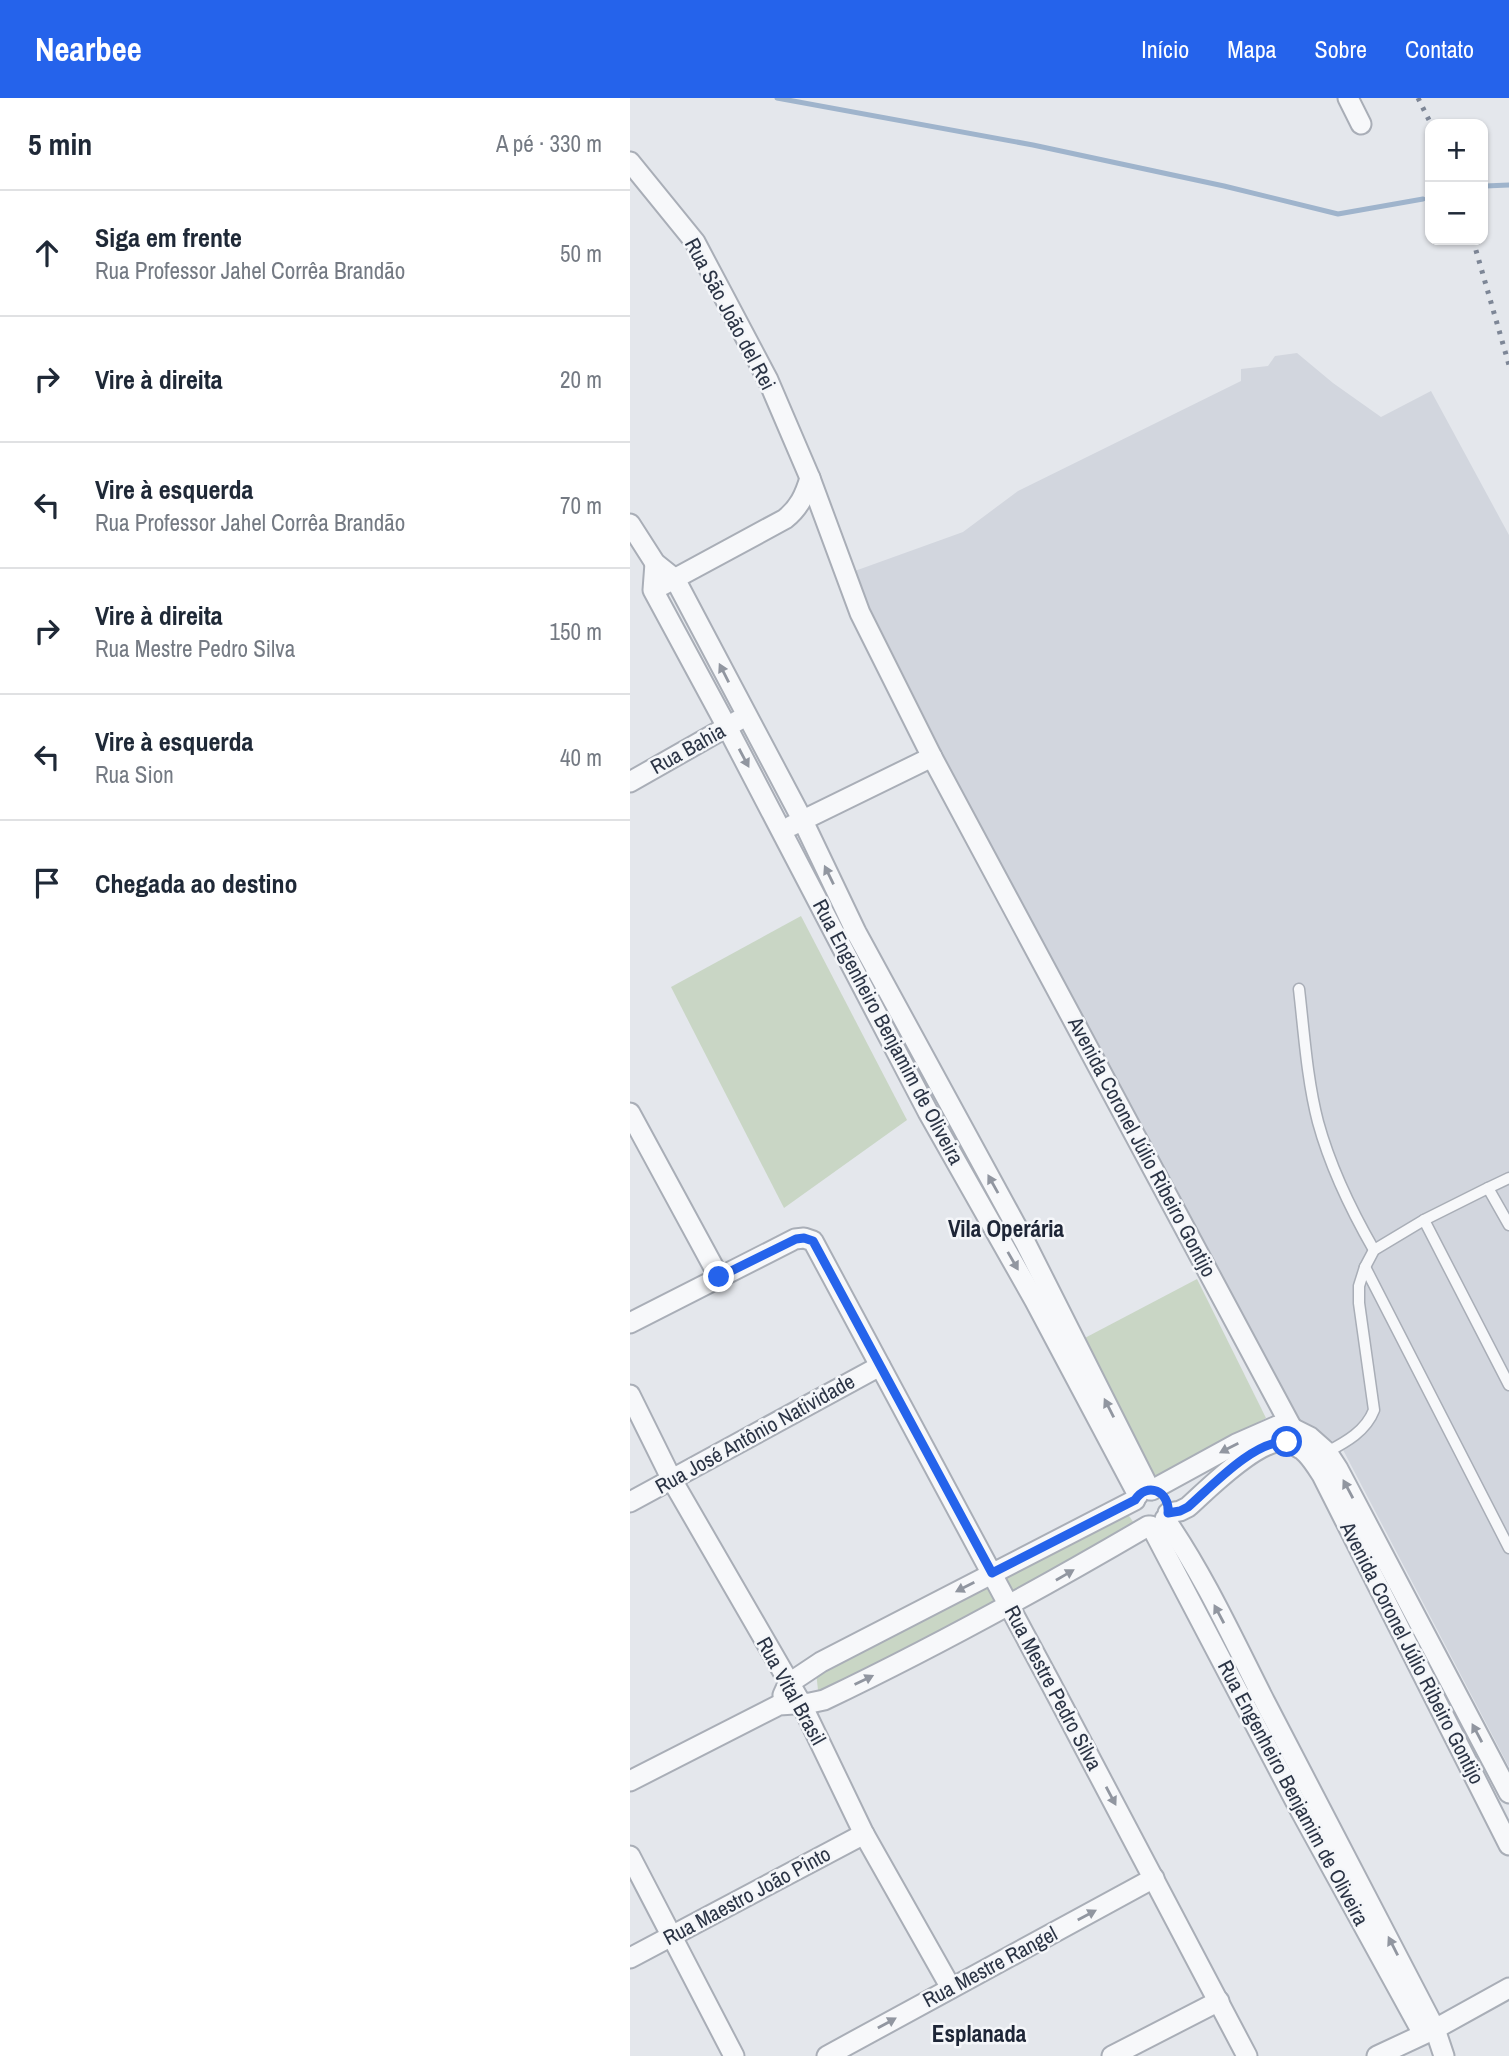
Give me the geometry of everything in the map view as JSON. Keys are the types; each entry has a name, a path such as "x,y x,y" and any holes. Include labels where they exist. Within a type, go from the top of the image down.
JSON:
{"street":[{"path":"1348,98 1361,124"},
{"name":"Rua São João del Rei","path":"630,162 695,242 768,380 810,478"},
{"path":"653,590 785,519 795,511 803,498 810,478"},
{"name":"Avenida Coronel Júlio Ribeiro Gontijo","path":"810,478 860,613 932,757 1285,1435 1310,1437 1313,1454 1509,1845"},
{"name":"Rua Engenheiro Benjamim de Oliveira","path":"630,524 656,564 675,579 803,821 856,932 1144,1494"},
{"path":"653,590 656,564"},
{"name":"Rua Engenheiro Benjamim de Oliveira","path":"653,590 928,1112 1043,1297"},
{"name":"Rua Bahia","path":"630,782 746,716"},
{"path":"782,831 932,757"},
{"path":"630,1113 719,1277 630,1323"},
{"name":"Rua Mestre Pedro Silva","path":"719,1277 796,1239 810,1239 817,1247 1247,2056"},
{"name":"Rua José Antônio Natividade","path":"630,1502 880,1366"},
{"name":"Rua Vital Brasil","path":"630,1395 672,1480 801,1703 864,1834 951,1988"},
{"path":"779,1705 788,1684 821,1662 1260,1433 1277,1426 1285,1435 1313,1454"},
{"path":"630,1782 779,1705 824,1700 1009,1607 1158,1521 1188,1507 1233,1466 1285,1435"},
{"name":"Avenida Coronel Júlio Ribeiro Gontijo","path":"1313,1454 1417,1619 1505,1786"},
{"path":"1144,1494 1164,1495 1167,1500 1158,1521"},
{"path":"1144,1494 1134,1513 1141,1523 1158,1521"},
{"name":"Rua Engenheiro Benjamim de Oliveira","path":"1158,1521 1175,1534 1206,1588 1254,1702 1443,2054"},
{"path":"1399,1630 1417,1619"},
{"path":"1481,1790 1505,1786"},
{"name":"Rua Maestro João Pinto","path":"630,1958 864,1834"},
{"path":"630,1856 734,2056"},
{"name":"Rua Mestre Rangel","path":"827,2056 1154,1878"},
{"path":"1377,2056 1429,2032 1509,1988"},
{"path":"1112,2056 1219,2001"}],"lane":[{"path":"1299,989 1306,1054 1318,1122 1341,1186 1374,1250"},
{"path":"1313,1454 1354,1436 1370,1422 1374,1410 1359,1286 1365,1266 1374,1250 1424,1220 1509,1178"},
{"path":"1488,1188 1509,1225"},
{"path":"1424,1220 1509,1384"},
{"path":"1365,1266 1509,1548"}],"shaded area":[{"path":"1297,353 1381,417 1431,391 1509,535 1509,1767 1341,1446 1289,1416 869,613 852,572 963,532 1018,491 1241,381 1241,369 1268,366 1275,356"}],"green space":[{"path":"801,916 907,1120 784,1208 671,987"},
{"path":"1197,1279 1266,1418 1154,1482 1081,1340"},
{"path":"1125,1510 1138,1529 1013,1596 1005,1573"},
{"path":"991,1581 1003,1606 819,1699 816,1672"}],"waterway":[{"path":"777,98 1033,145 1224,186 1338,214 1423,199"},
{"path":"1488,186 1509,185"}],"railway":[{"path":"1418,98 1428,119"},
{"path":"1474,245 1509,365"}],"district":[{"name":"Vila Operária","path":"1006,1229"},
{"name":"Esplanada","path":"979,2034"}],"route":[{"path":"719,1277 796,1239 813,1241 992,1573 1135,1500 1144,1491 1158,1491 1164,1495 1169,1506 1168,1513 1180,1511 1188,1507 1233,1466 1262,1448 1279,1441 1287,1442"}]}
